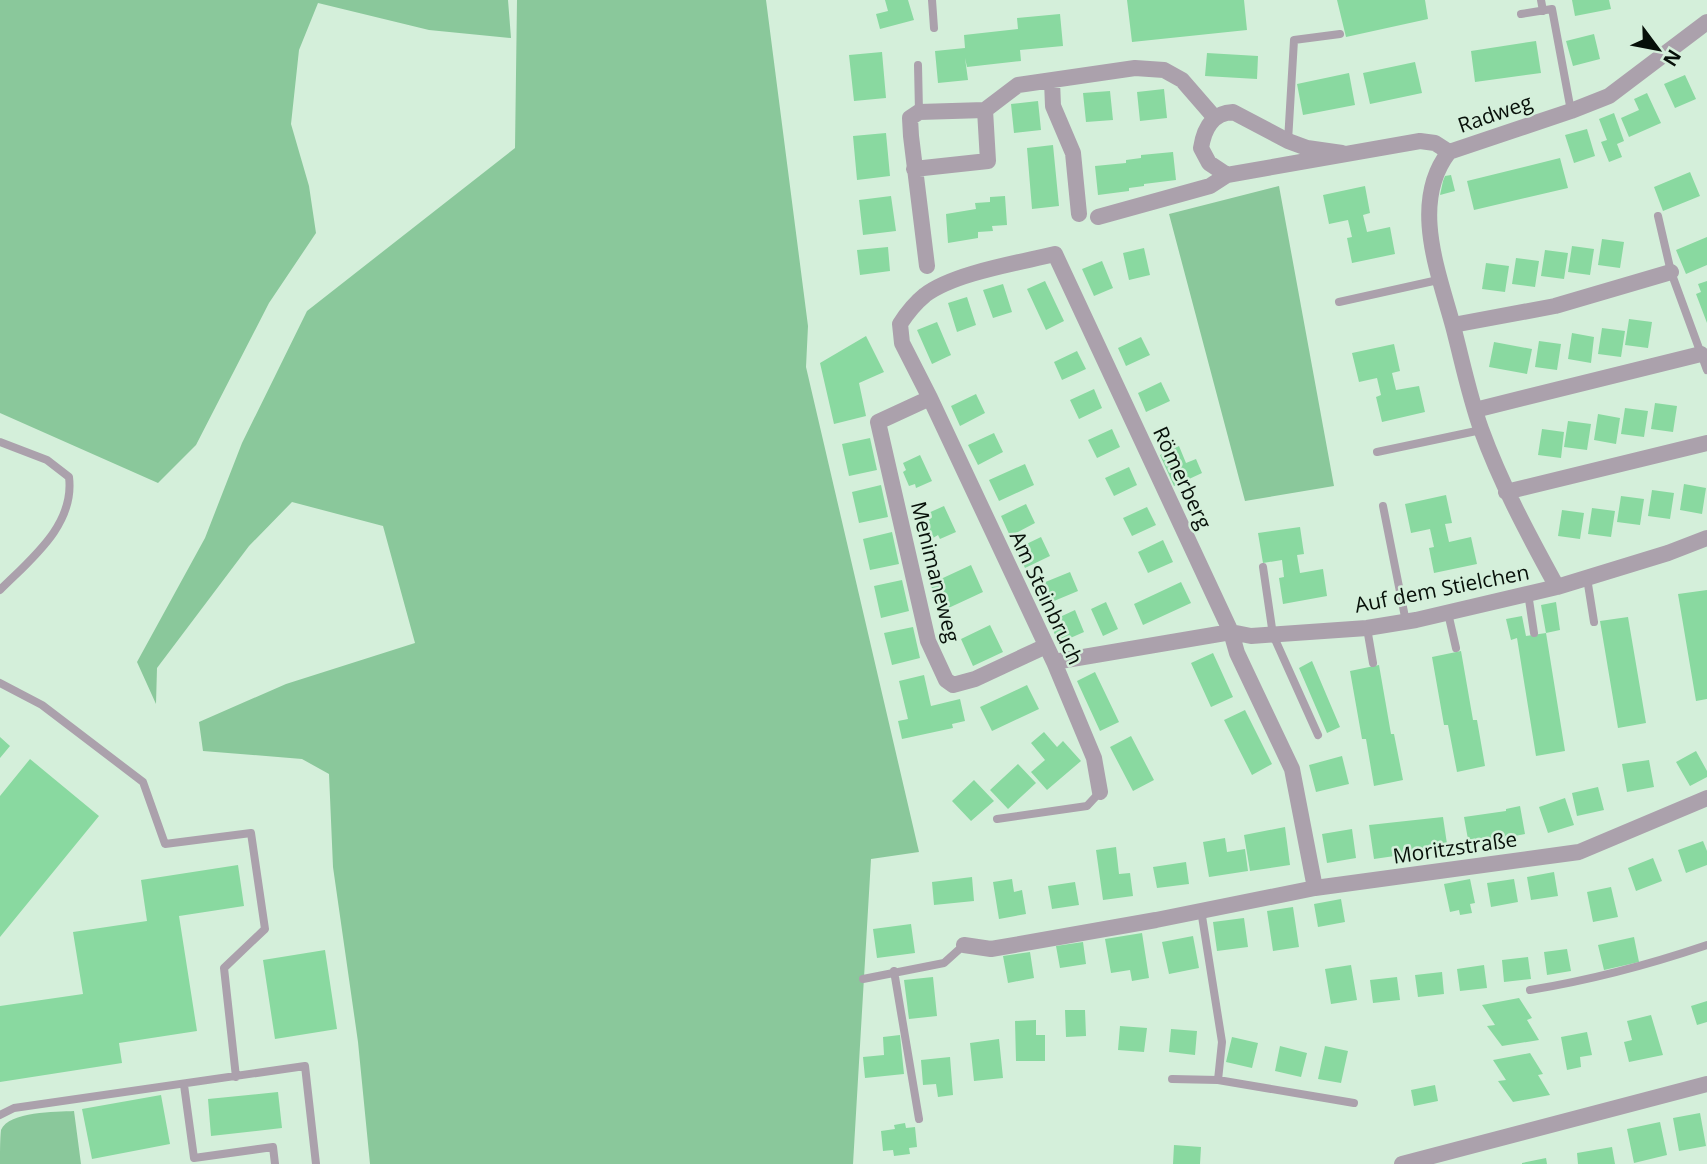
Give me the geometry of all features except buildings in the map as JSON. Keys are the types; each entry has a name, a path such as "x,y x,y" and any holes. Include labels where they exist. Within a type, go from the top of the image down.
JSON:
{"street":[{"name":"Radweg","path":"1557,587 1506,492 1481,430 1438,280 1429,205 1433,179 1439,164 1449,152 1609,96 1707,22"},
{"path":"927,266 910,118 919,112 985,110 1018,85 1135,68 1164,70 1182,80 1215,118"},
{"path":"1052,81 1053,106 1073,153 1079,214"},
{"path":"914,169 988,161 985,110"},
{"path":"1224,177 1209,163 1201,148 1204,133 1215,118 1225,113 1233,112 1307,148 1342,153"},
{"path":"1098,217 1210,186 1224,177 1342,153 1420,141 1435,143 1449,152"},
{"name":"Römerberg","path":"900,324 910,309 926,294 947,283 998,267 1055,254 1231,632 1237,653 1293,769 1315,888"},
{"path":"1453,325 1555,306 1671,272"},
{"name":"Am Steinbruch","path":"900,324 902,343 930,397 1054,663 1094,758 1100,792"},
{"path":"1475,410 1701,354"},
{"name":"Menimaneweg","path":"930,397 878,422 928,641 946,680 953,685 975,679 1046,646"},
{"path":"1506,492 1707,443"},
{"name":"Auf dem Stielchen","path":"1054,663 1231,632 1251,636 1273,635 1367,628 1406,622 1499,603 1557,587 1668,553 1707,538"},
{"name":"Moritzstraße","path":"964,944 991,949 1315,888 1579,852 1707,798"},
{"path":"1402,1164 1707,1084"}],"lane":[{"path":"932,0 934,27"},
{"path":"1541,0 1548,7 1572,111"},
{"path":"1521,14 1548,7"},
{"path":"1288,141 1294,40 1340,34"},
{"path":"918,65 919,112"},
{"path":"1658,216 1671,272 1707,370"},
{"path":"1339,303 1438,280"},
{"path":"1377,452 1481,430"},
{"path":"0,442 47,460 69,477 71,491 65,513 47,542 0,590"},
{"path":"1383,506 1406,622"},
{"path":"1263,567 1273,635 1318,735"},
{"path":"1587,578 1594,622"},
{"path":"1528,593 1534,633"},
{"path":"1448,613 1456,648"},
{"path":"1367,628 1373,663"},
{"path":"0,683 42,705 142,782 165,844 251,833 265,929 224,968 236,1077"},
{"name":"Am Steinbruch","path":"997,819 1087,806 1100,792"},
{"path":"1201,910 1222,1042 1218,1080"},
{"path":"863,979 944,963 964,944"},
{"path":"1530,990 1581,982 1648,966 1707,945"},
{"path":"894,971 919,1119"},
{"path":"0,1115 14,1108 306,1066 316,1164"},
{"path":"1172,1079 1218,1080 1354,1103"},
{"path":"184,1085 194,1158 273,1147 275,1164"}],"green space":[{"path":"0,0 508,0 511,38 429,30 318,3 299,50 291,124 309,186 316,233 269,303 196,445 158,483 0,413"},
{"path":"517,0 766,0 808,326 806,367 919,852 871,859 853,1164 370,1164 358,1042 333,867 329,774 302,759 203,751 199,722 286,684 415,643 383,526 292,502 249,546 157,668 156,704 137,662 205,538 242,443 307,311 515,148"},
{"path":"1279,186 1334,486 1245,501 1169,214"},
{"path":"74,1111 81,1164 0,1164 1,1130 6,1124 23,1116"}]}
